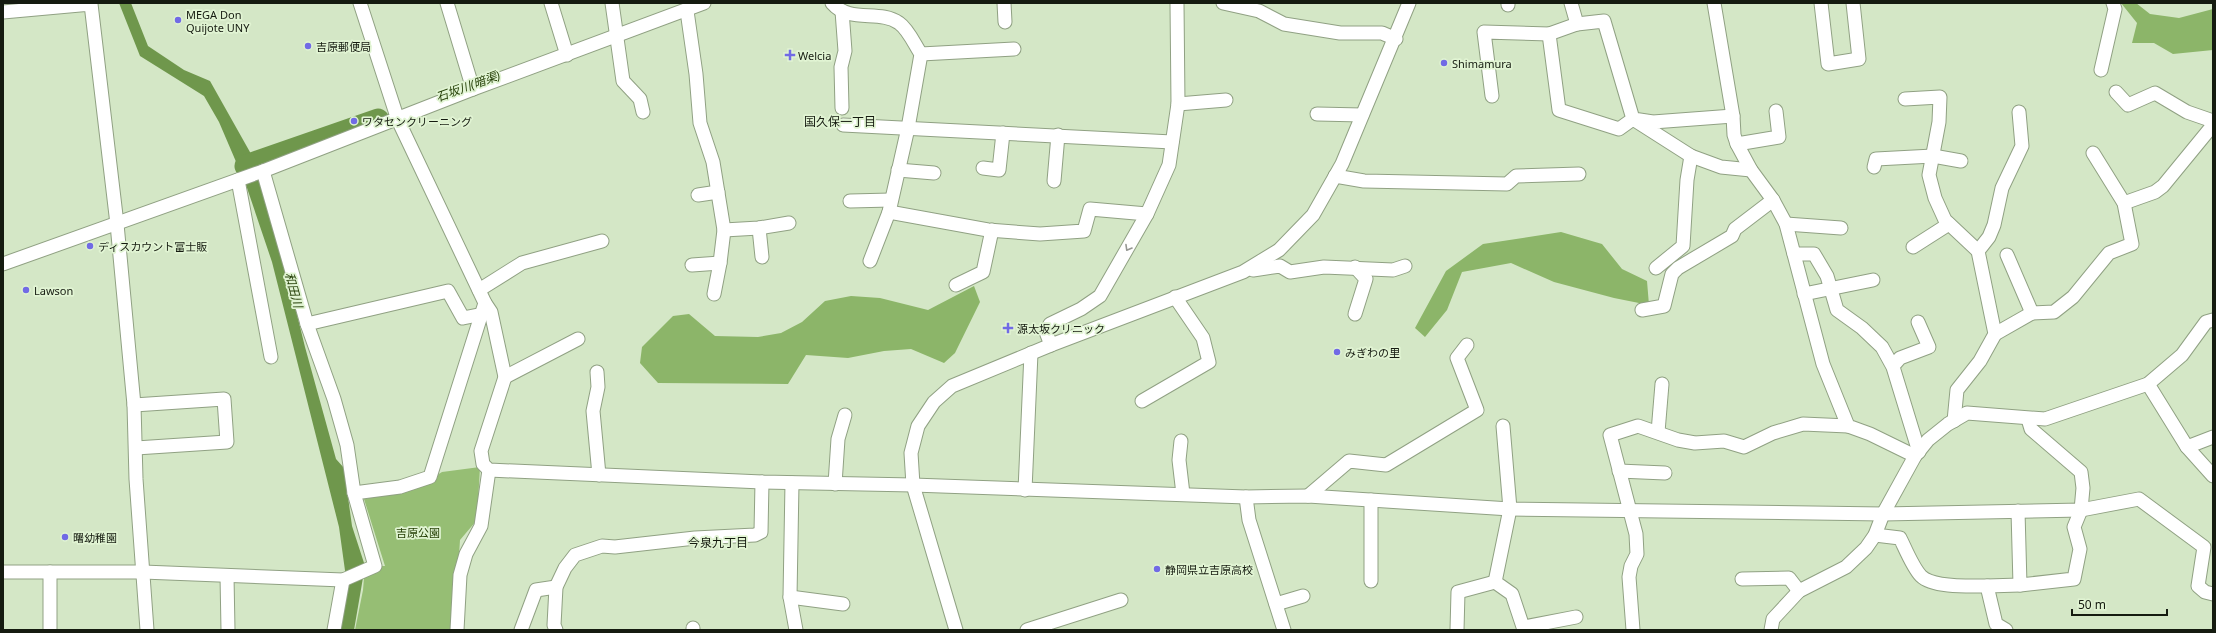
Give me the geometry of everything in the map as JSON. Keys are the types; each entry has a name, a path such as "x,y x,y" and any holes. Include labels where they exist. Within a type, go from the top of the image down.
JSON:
{"street":[{"path":"354,493 400,487 430,476 484,309 479,290 397,118 360,3"},
{"path":"447,3 472,85"},
{"path":"551,3 566,51"},
{"path":"612,3 623,81 640,99 643,112"},
{"path":"3,264 263,171 397,118 472,85 566,51 615,31 687,11 704,3"},
{"path":"1004,3 1005,22"},
{"path":"1051,345 1046,332 1050,324 1081,309 1100,296 1147,214 1169,165 1178,104 1177,3"},
{"path":"1223,3 1259,11 1284,24 1340,33 1382,33 1396,39"},
{"path":"1243,272 1279,250 1313,215 1335,176 1396,39 1409,3"},
{"path":"1571,3 1577,24"},
{"path":"1714,3 1733,116 1734,135 1737,144 1751,170 1773,200 1786,224 1823,364 1848,426"},
{"path":"1821,3 1828,64 1859,58 1853,3"},
{"path":"2101,70 2114,9 2113,3"},
{"path":"3,12 63,5 91,4 117,224 134,405 147,630"},
{"path":"837,7 848,15 891,18 901,23 920,54 908,128 890,206 870,261"},
{"path":"837,7 845,51 841,67 842,108"},
{"path":"687,11 696,74 700,123 713,162 724,230 714,294"},
{"path":"1492,96 1484,32 1549,34 1577,24 1604,21 1633,118 1691,156 1721,167 1751,170"},
{"path":"1549,34 1559,110 1619,129 1633,118 1653,122 1733,116"},
{"path":"920,54 1014,48"},
{"path":"2116,92 2128,105 2155,93 2187,112 2213,121"},
{"path":"1905,99 1940,97 1939,122 1929,175 1935,198 1945,220 1978,251 1995,334"},
{"path":"1178,104 1226,100"},
{"path":"1737,144 1779,137 1776,111"},
{"path":"1978,251 1989,237 1994,225 2002,188 2022,146 2020,112"},
{"path":"1317,114 1362,115"},
{"path":"843,125 1172,142"},
{"path":"2124,203 2155,192 2163,186 2213,125"},
{"path":"983,168 999,170 1003,133"},
{"path":"1054,181 1058,135"},
{"path":"1954,421 1957,390 1980,361 1995,334 2032,313 2054,312 2073,297 2109,253 2132,244 2124,203 2093,153"},
{"path":"1656,268 1683,246 1687,180 1691,156"},
{"path":"1874,167 1876,159 1933,156 1961,161"},
{"path":"898,170 934,174"},
{"path":"3,572 143,572 343,580 375,566 354,493 347,445 334,399 307,324 263,171"},
{"path":"1335,176 1364,181 1508,184 1516,176 1579,174"},
{"path":"238,180 271,357"},
{"path":"698,195 718,192"},
{"path":"1642,310 1664,306 1672,274 1678,268 1732,236 1734,228 1773,200"},
{"path":"850,201 890,206 992,230 1040,234 1084,231 1090,209 1147,214"},
{"path":"724,230 759,228 789,223"},
{"path":"1786,224 1842,228"},
{"path":"1913,247 1949,224"},
{"path":"759,228 762,257"},
{"path":"956,285 983,272 992,230"},
{"path":"479,290 522,263 602,241"},
{"path":"1794,254 1814,254 1827,276 1837,310 1862,328 1882,347 1893,366 1917,454"},
{"path":"2007,255 2032,313"},
{"path":"692,265 720,263"},
{"path":"956,630 913,485 911,453 918,426 934,402 952,386 1051,345 1243,272 1280,266 1290,272 1324,267 1355,267 1394,270 1405,266"},
{"path":"1355,267 1366,279 1355,314"},
{"path":"1804,294 1873,280"},
{"path":"307,324 448,291 463,318 484,309 491,312 505,377 481,451 483,464 489,470 792,483 913,485 1246,497 1308,496 1510,509 1883,514 2081,510 2139,500 2204,547 2198,586 2205,592 2213,594"},
{"path":"1142,401 1209,362 1203,338 1175,297"},
{"path":"1771,630 1773,619 1798,591 1846,567 1866,548 1875,535 1883,514 1917,454 1928,440 1954,421 1967,413 1996,414 2028,419 2045,419 2148,384 2182,355 2206,322 2213,320"},
{"path":"1893,366 1900,358 1929,347 1918,322"},
{"path":"505,377 578,339"},
{"path":"1308,496 1349,461 1386,465 1477,410 1457,358 1467,345"},
{"path":"1025,490 1031,353"},
{"path":"597,372 598,387 593,411 599,475"},
{"path":"1658,432 1662,384"},
{"path":"2148,384 2187,447 2213,476"},
{"path":"134,405 224,399 227,442 136,448"},
{"path":"836,484 838,439 844,415"},
{"path":"1875,535 1900,538 1921,576 1931,581 1960,587 2020,585 2074,579 2080,549 2074,526 2081,510 2083,488 2081,472 2031,429 2028,419"},
{"path":"1632,630 1629,577 1631,566 1637,554 1636,534 1618,472 1610,435 1638,426 1678,440 1695,443 1724,442 1744,447 1773,433 1803,424 1848,426 1917,454"},
{"path":"1495,582 1510,509 1503,426"},
{"path":"2187,447 2213,438"},
{"path":"1181,442 1178,460 1183,494"},
{"path":"457,630 460,575 466,554 481,526 489,470"},
{"path":"1618,472 1665,473"},
{"path":"556,630 554,625 556,586 565,568 576,556 602,546 616,547 695,538 754,535 761,532 762,482"},
{"path":"792,483 790,597 796,630"},
{"path":"1246,497 1249,520 1284,630"},
{"path":"1371,500 1371,581"},
{"path":"2018,512 2020,585"},
{"path":"50,572 50,630"},
{"path":"227,576 228,630"},
{"path":"1742,579 1789,578 1798,591"},
{"path":"334,630 343,580"},
{"path":"1495,582 1512,594 1524,629 1576,617"},
{"path":"1457,630 1458,592 1495,582"},
{"path":"521,630 536,590 556,586"},
{"path":"1987,586 1996,624 2006,630"},
{"path":"1276,604 1303,596"},
{"path":"790,597 843,604"},
{"path":"1027,630 1121,600"}],"green space":[{"name":"吉原公園","path":"480,467 477,520 460,540 454,630 355,630 363,590 365,566 385,566 364,499 415,489 442,472"}],"shaded area":[{"path":"119,3 131,3 148,46 184,70 210,81 255,161 275,225 305,347 336,459 344,468 352,526 365,566 354,630 338,630 347,585 339,527 272,262 246,185 219,122 204,96 140,56"},
{"path":"2121,3 2136,3 2150,14 2179,18 2213,9 2213,50 2173,54 2154,43 2132,43 2137,23"},
{"path":"1561,232 1602,244 1622,269 1647,281 1649,305 1614,298 1554,282 1511,263 1462,272 1447,310 1425,337 1415,328 1446,271 1483,244"},
{"path":"974,286 980,302 955,353 944,363 911,349 884,351 848,358 806,355 788,384 658,383 640,363 642,347 673,316 689,314 715,336 758,337 781,333 802,322 825,301 851,296 880,298 928,310"}],"waterway":[{"name":"石坂川(暗渠)","path":"246,166 378,120"}],"place":[{"name":"MEGA Don Quijote UNY","path":"178,20"},
{"name":"吉原郵便局","path":"308,46"},
{"name":"Welcia","path":"790,55"},
{"name":"Shimamura","path":"1444,63"},
{"name":"ワタセンクリーニング","path":"354,121"},
{"name":"ディスカウント富士販","path":"90,246"},
{"name":"Lawson","path":"26,290"},
{"name":"源太坂クリニック","path":"1008,328"},
{"name":"みぎわの里","path":"1337,352"},
{"name":"曙幼稚園","path":"65,537"},
{"name":"静岡県立吉原高校","path":"1157,569"}],"district":[{"name":"国久保一丁目","path":"840,121"},
{"name":"今泉九丁目","path":"718,542"}],"water label":[{"name":"和田川","path":"294,290"}]}
